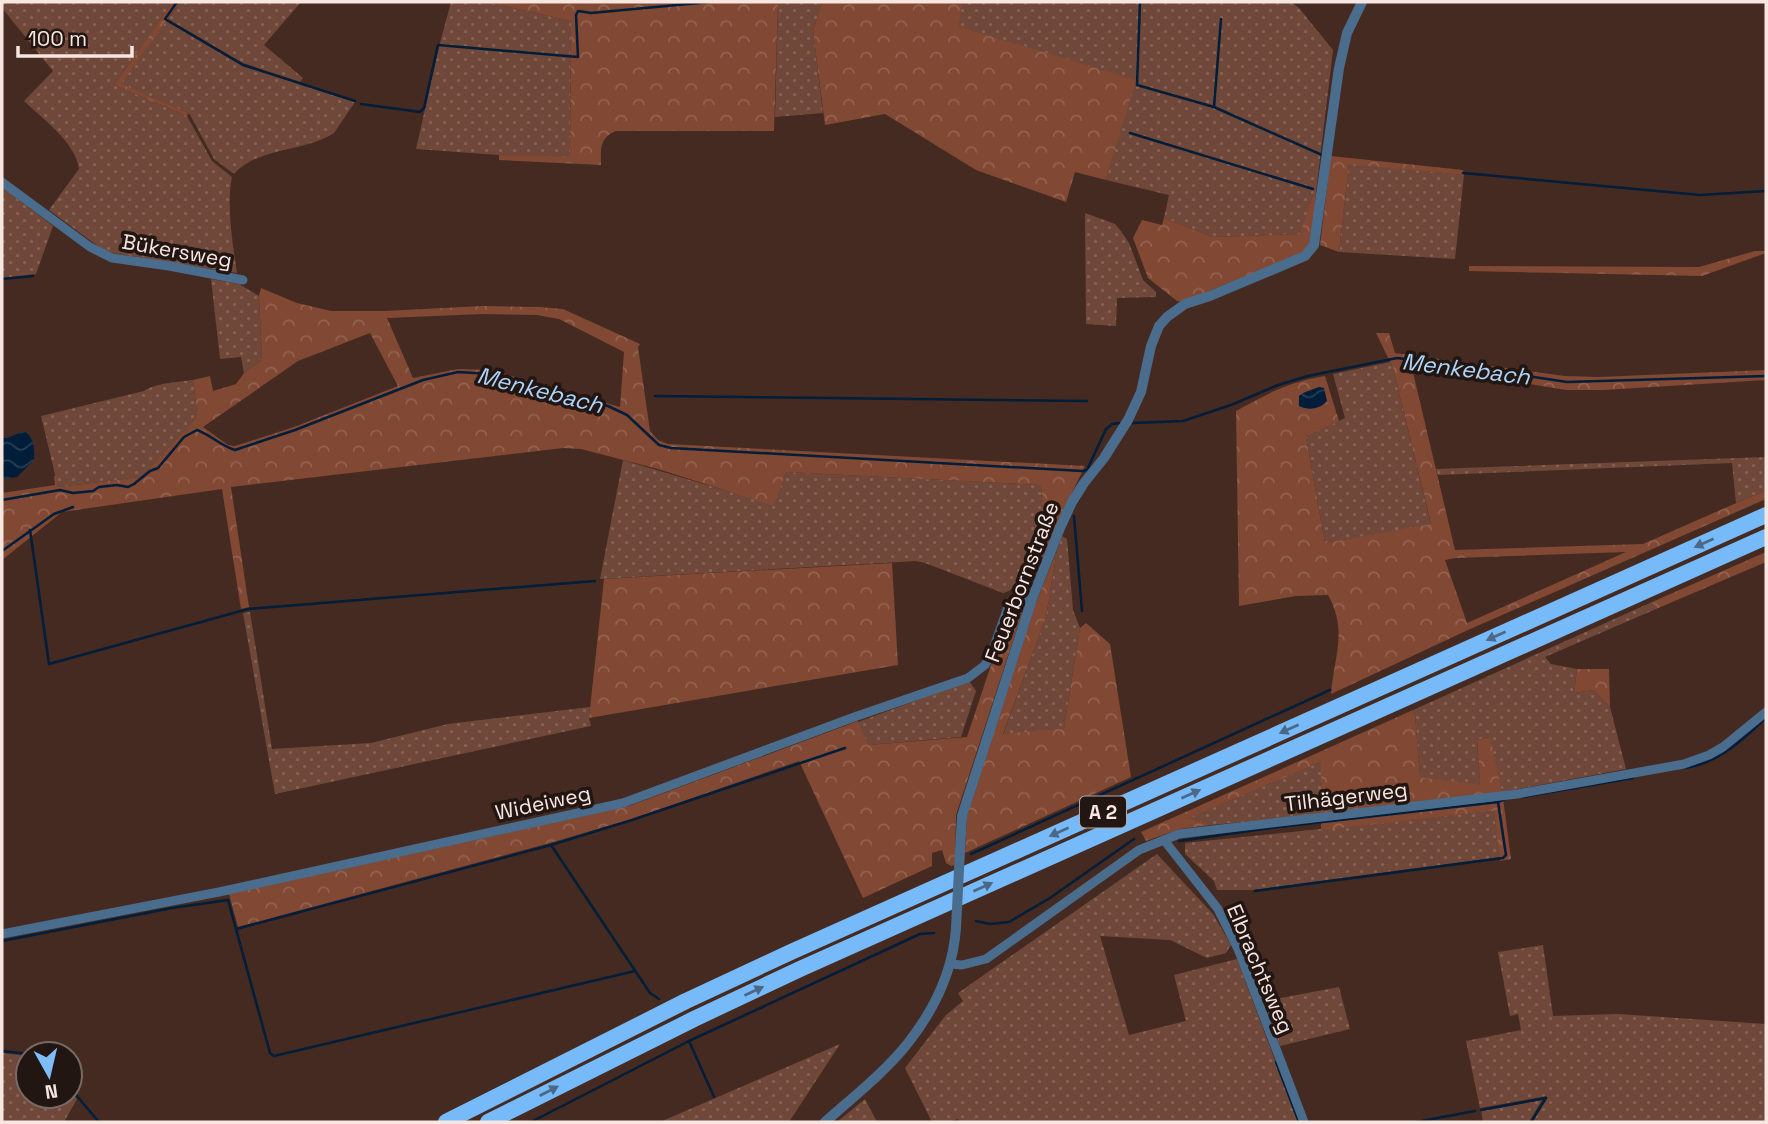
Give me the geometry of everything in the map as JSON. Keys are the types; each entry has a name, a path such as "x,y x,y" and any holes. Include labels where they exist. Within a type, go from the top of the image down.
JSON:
{"highway":[{"name":"A 2","path":"446,1122 674,1007 756,969 1766,515"},
{"name":"A 2","path":"488,1122 800,969 1766,537"}],"street":[{"name":"Feuerbornstraße","path":"825,1122 909,1043 932,1006 951,964 956,928 962,816 1032,599 1072,502 1117,439 1141,392 1158,326 1185,304 1305,256 1314,244 1339,68 1347,33 1362,2"},
{"name":"Bükersweg","path":"2,182 90,247 112,258 243,280"},
{"name":"Wideiweg","path":"2,934 219,892 623,803 968,678 985,665 1008,607 1022,598 1032,599"},
{"name":"Tilhägerweg","path":"951,964 962,965 986,959 1139,850 1179,834 1517,794 1684,764 1723,747 1766,712"},
{"name":"Elbrachtsweg","path":"1164,840 1218,909 1238,949 1304,1122"}],"shaded area":[{"path":"2,2 173,2 114,85 187,116 212,161 232,177 230,212 237,273 106,252 49,210 79,169 77,159 65,141 24,101 53,71 2,8"},
{"path":"180,2 301,2 264,45 303,78 300,82 243,63 168,19"},
{"path":"451,2 487,2 571,21 570,158 416,149"},
{"path":"778,2 822,2 813,31 823,113 775,117"},
{"path":"963,2 1291,2 1333,50 1316,192 1301,234 1212,237 1164,218 1169,195 1106,180 1135,80 957,26"},
{"path":"166,21 243,66 355,102 334,133 329,136 254,159 234,174 214,159 189,113 120,84"},
{"path":"1349,163 1464,175 1455,259 1339,252"},
{"path":"2,187 53,226 36,274 2,278"},
{"path":"1085,213 1115,224 1129,243 1143,280 1156,292 1156,297 1117,298 1116,326 1086,324"},
{"path":"211,279 239,284 259,296 262,360 244,373 241,357 220,359"},
{"path":"1390,362 1431,525 1325,543 1306,437 1345,418 1333,374"},
{"path":"193,380 197,413 194,420 141,477 58,487 41,416 161,385"},
{"path":"1766,457 1766,490 1736,503 1732,463 1438,475 1436,469"},
{"path":"623,460 774,505 786,472 1041,485 1043,541 1040,556 1024,577 1003,593 916,561 600,579"},
{"path":"1062,536 1067,539 1073,610 1080,628 1064,728 1003,735 1046,617 1057,550"},
{"path":"1652,602 1656,609 1545,657 1551,664 1577,669 1574,693 1593,690 1610,707 1626,769 1502,792 1489,737 1477,740 1480,786 1420,777 1413,710"},
{"path":"250,612 272,749 371,743 448,724 590,707 591,726 275,794 243,613"},
{"path":"969,681 976,691 961,737 867,745 858,722"},
{"path":"1321,762 1321,814 1211,825 1188,818"},
{"path":"1494,811 1500,857 1252,890 1217,890 1214,881 1185,854 1185,843"},
{"path":"1157,854 1213,914 1231,945 1226,953 1207,958 1170,940 1100,936 1129,1035 1186,1021 1174,975 1237,959 1298,1122 960,1122 958,1119 932,1122 905,1068 946,1015 963,1001 958,993"},
{"path":"1543,945 1553,1016 1618,1014 1766,1024 1766,1122 1533,1122 1547,1096 1480,1108 1466,1041 1521,1030 1518,1014 1510,1016 1498,952"},
{"path":"1339,987 1350,1029 1280,1046 1264,1001"},
{"path":"840,1044 789,1122 660,1122"},
{"path":"2,1053 14,1054 14,1110 71,1110 64,1122 2,1122"},
{"path":"865,1099 877,1122 837,1122"},
{"path":"1542,1100 1529,1122 1483,1122 1481,1111"}],"green space":[{"path":"173,2 180,2 121,84 189,113 187,116 114,85"},
{"path":"487,2 778,2 774,131 616,131 604,141 601,165 499,160 499,155 570,157 571,21"},
{"path":"822,2 963,2 958,26 1136,80 1106,180 1075,172 1066,202 976,170 885,114 825,125 813,31"},
{"path":"1331,156 1463,170 1464,175 1349,164 1339,252 1320,245"},
{"path":"1314,192 1313,230 1308,250 1183,302 1177,301 1148,278 1133,238 1142,220 1162,225 1164,218 1212,237 1300,234"},
{"path":"1755,251 1766,253 1702,276 1469,271 1469,266 1699,267"},
{"path":"261,288 297,303 331,311 482,306 563,309 640,344 638,347 650,431 658,440 668,444 1085,466 1044,557 1040,556 1043,541 1041,485 786,472 774,506 658,469 581,449 563,448 231,487 249,607 241,609 222,489 62,512 2,560 2,493 55,485 54,476 58,487 141,477 194,420 197,413 193,380 210,376 213,391 236,384 244,373 262,360 259,296","holes":["537,315 559,319 624,352 620,407 490,370 458,369 413,378 387,318","370,333 398,386 294,427 235,446 228,445 203,427 298,361"]},
{"path":"1376,333 1389,333 1395,353 1565,376 1766,370 1766,380 1566,390 1411,364 1455,550 1643,544 1766,490 1766,499 1468,630 1331,694 1339,632 1328,595 1296,596 1239,606 1236,411 1289,385 1325,376 1339,421 1306,437 1325,543 1431,524 1393,368","holes":["1626,552 1467,623 1445,560"]},
{"path":"1057,550 1046,617 1003,734 1064,728 1080,628 1086,623 1110,644 1131,777 965,853 967,816 1031,615"},
{"path":"1766,552 1766,562 1656,609 1652,602"},
{"path":"892,563 898,665 589,718 604,579"},
{"path":"1012,613 1022,613 956,815 955,865 946,863 942,850 932,853 932,866 863,898 799,761 632,819 238,927 229,894 629,806 858,721 868,745 967,737 1005,623"},
{"path":"1577,669 1609,669 1610,707 1593,690 1574,693"},
{"path":"1413,710 1420,777 1480,785 1477,740 1490,737 1502,792 1321,814 1321,762 1189,818 1211,825 1180,829 1146,841 1141,832"},
{"path":"1503,798 1511,859 1500,861 1494,811 1321,830 1321,820"}],"water":[{"path":"1319,387 1324,388 1327,401 1324,404 1310,409 1299,406 1299,396"},
{"path":"24,431 33,444 34,460 17,477 2,479 2,438"}],"waterway":[{"path":"177,2 165,19 243,65 355,101"},
{"path":"361,104 420,112 424,108 438,45 578,57 578,11 591,13 710,2"},
{"path":"1140,2 1137,85 1214,107 1322,155"},
{"path":"1214,107 1221,19"},
{"path":"1130,133 1313,189"},
{"path":"1463,173 1700,195 1766,191"},
{"path":"2,279 33,276"},
{"name":"Menkebach","path":"1132,423 1183,421 1308,376 1397,358 1567,382 1766,376"},
{"name":"Menkebach","path":"2,500 60,490 73,493 117,485 128,487 158,468 184,437 197,430 235,450 295,430 423,380 458,372 490,374 608,406 627,415 659,445 671,448 1082,471 1087,470 1106,429 1119,423"},
{"path":"655,396 1087,401"},
{"path":"2,551 54,514 73,507"},
{"path":"1074,516 1082,611"},
{"path":"30,530 49,664 248,609 595,581"},
{"path":"971,854 1330,690"},
{"path":"1684,768 1708,762 1719,756 1766,718"},
{"path":"236,929 551,845 845,748"},
{"path":"1522,797 1633,778"},
{"path":"1179,841 1505,799"},
{"path":"1255,891 1503,858 1506,855 1498,802"},
{"path":"976,921 990,924 1009,922 1050,898 1134,839"},
{"path":"551,845 650,993 659,999"},
{"path":"2,941 172,908 228,900 270,1053 274,1056 635,971"},
{"path":"531,1122 689,1041 920,934 934,933"},
{"path":"689,1041 714,1097"},
{"path":"2,1051 14,1052"},
{"path":"1276,1062 1299,1122"},
{"path":"1481,1110 1546,1098 1531,1122"},
{"path":"84,1104 99,1122"},
{"path":"1416,1122 1475,1111"}]}
